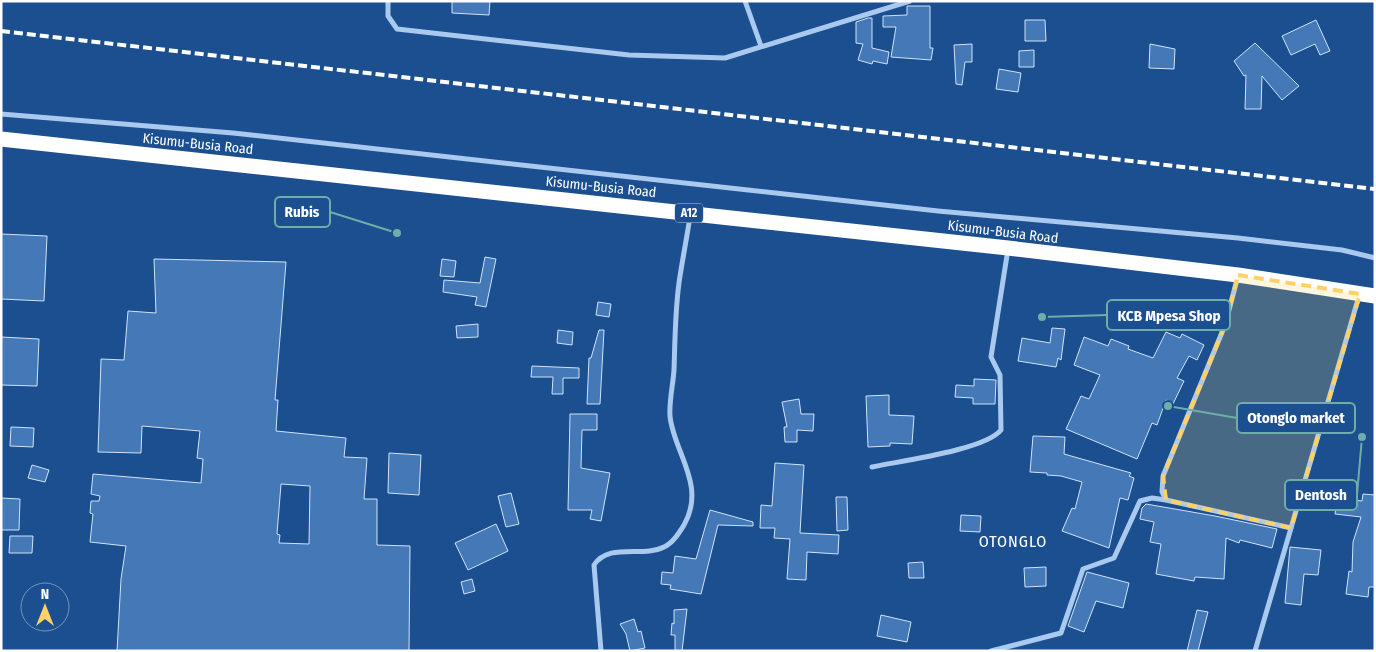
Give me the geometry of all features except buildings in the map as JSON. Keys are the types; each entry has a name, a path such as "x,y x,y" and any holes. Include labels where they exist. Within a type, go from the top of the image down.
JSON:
{"highway":[{"name":"Kisumu-Busia Road","path":"1,139 1008,248 1238,276 1367,295"}],"street":[{"path":"388,1 388,16 397,29 630,55 689,58 725,58 910,1"},
{"path":"745,1 761,46"},
{"path":"1,114 233,133 938,211 1238,238 1342,250 1375,258"},
{"path":"601,651 594,565 599,558 607,554 656,550 666,547 677,536 686,522 691,490 687,464 670,416 679,284 691,213"},
{"path":"872,467 976,445 992,438 1002,430 1000,375 991,357 1008,248"},
{"path":"1166,500 1162,492 1163,476 1225,325 1238,276"},
{"path":"1255,651 1291,528 1367,295"},
{"path":"991,651 1060,633 1083,568 1114,558 1140,501 1152,498 1166,500 1291,528"}],"highlighted area":[{"path":"1238,275 1360,294 1291,528 1166,500 1163,476 1225,325"}],"railway":[{"path":"1,31 1375,189"}],"place":[{"name":"Rubis","path":"397,233"},
{"name":"KCB Mpesa Shop","path":"1042,317"},
{"name":"Otonglo market","path":"1168,406"},
{"name":"Dentosh","path":"1362,437"}],"district":[{"name":"OTONGLO","path":"1013,541"}]}
